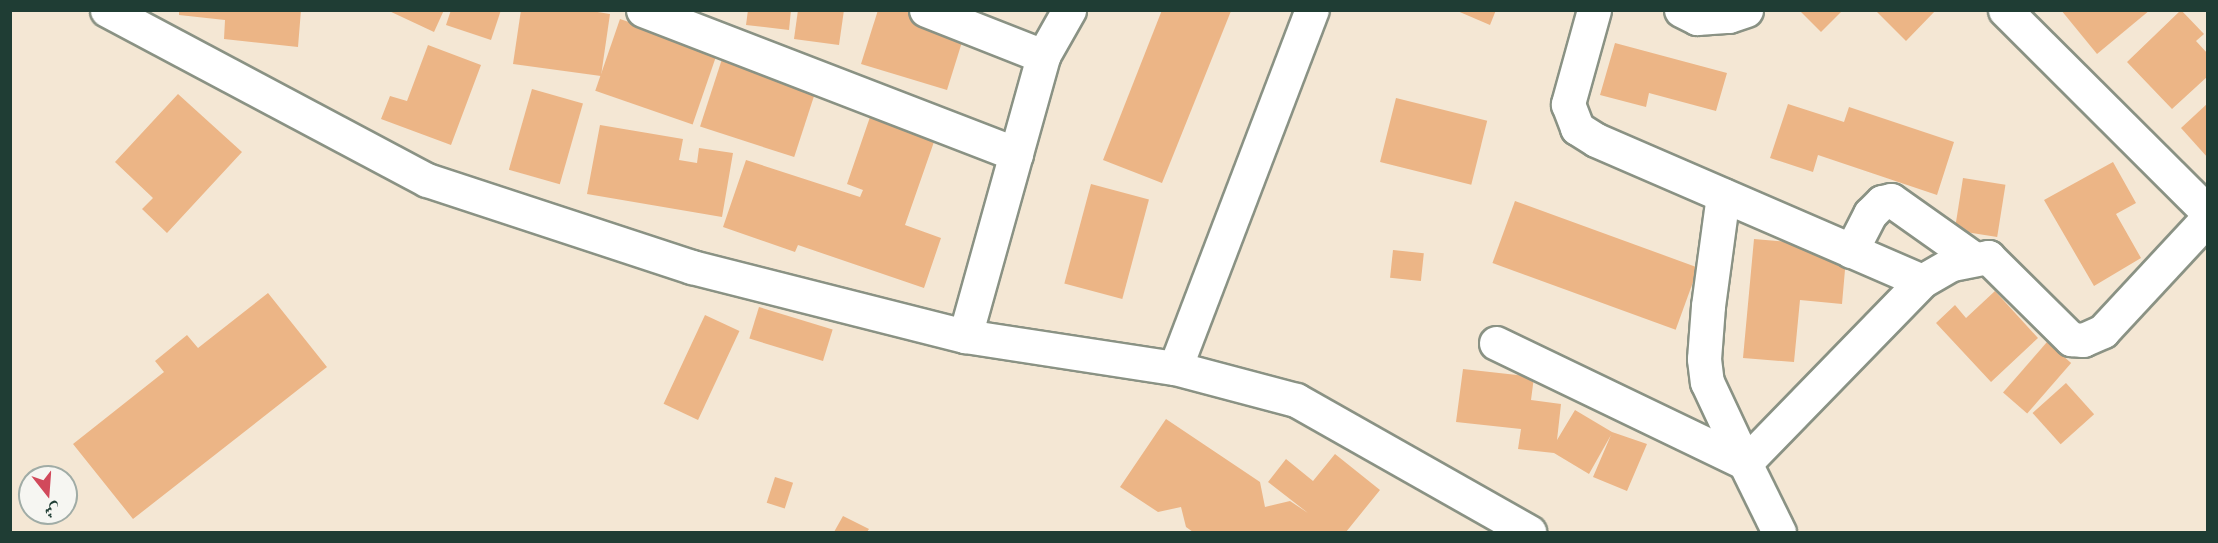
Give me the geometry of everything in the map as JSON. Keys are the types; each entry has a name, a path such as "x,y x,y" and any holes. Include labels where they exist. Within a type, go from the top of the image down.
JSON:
{"street":[{"path":"107,10 427,180 692,267 966,336 1175,369 1296,400 1529,532"},
{"path":"644,10 1016,154"},
{"path":"926,10 1043,56"},
{"path":"966,336 1043,56 1069,10"},
{"path":"1175,369 1312,10"},
{"path":"1594,10 1568,104 1577,128 1596,140 1922,281"},
{"path":"1681,10 1697,18 1729,16 1746,10"},
{"path":"2005,10 2208,212"},
{"path":"1723,195 1708,306 1704,359 1707,382 1779,532"},
{"path":"1851,251 1870,214 1882,202 1891,200 1973,258"},
{"path":"1745,463 1922,281 1952,264 1973,258 1988,257 2071,339 2083,340 2103,332 2208,218"},
{"path":"1496,343 1745,463"}],"building":[{"path":"179,10 301,10 298,47 224,39 225,20 179,15"},
{"path":"387,10 444,10 434,32"},
{"path":"451,10 501,10 491,40 446,25"},
{"path":"521,10 585,10 610,14 601,76 513,64"},
{"path":"748,10 791,10 789,30 746,25"},
{"path":"798,10 844,10 839,45 794,39"},
{"path":"878,10 918,10 967,26 947,90 861,64"},
{"path":"1162,10 1231,11 1162,183 1103,160"},
{"path":"1455,10 1496,10 1490,25"},
{"path":"1799,10 1843,10 1821,32"},
{"path":"1875,10 1936,10 1906,41"},
{"path":"2061,10 2150,10 2097,54"},
{"path":"2181,10 2204,34 2196,41 2208,54 2208,76 2172,109 2127,62"},
{"path":"620,19 717,53 693,124 595,91"},
{"path":"1615,43 1727,73 1716,111 1649,93 1646,107 1600,95"},
{"path":"428,45 481,65 451,145 381,119 390,96 407,101"},
{"path":"722,59 816,90 794,157 700,127"},
{"path":"532,89 583,104 560,184 509,170"},
{"path":"178,94 242,152 167,233 142,209 153,198 115,162"},
{"path":"1396,98 1487,121 1471,185 1380,162"},
{"path":"2208,103 2208,158 2181,128"},
{"path":"1788,104 1844,122 1849,107 1954,142 1937,195 1818,155 1813,172 1770,158"},
{"path":"870,117 935,139 905,225 941,238 924,288 798,245 795,252 723,227 746,160 860,197 863,190 847,184"},
{"path":"600,125 683,139 679,160 697,163 699,148 733,153 722,217 587,194"},
{"path":"2113,162 2136,203 2116,214 2141,258 2094,286 2044,200"},
{"path":"1963,178 2005,185 1997,237 1955,230"},
{"path":"1091,184 1149,200 1122,299 1064,283"},
{"path":"1515,201 1698,268 1676,330 1492,263"},
{"path":"1754,239 1847,247 1842,304 1800,300 1794,362 1743,358"},
{"path":"1393,250 1424,253 1421,281 1390,278"},
{"path":"1995,291 2038,338 1991,382 1936,323 1955,305 1966,318"},
{"path":"268,293 327,367 133,519 73,444 164,372 155,361 187,335 198,348"},
{"path":"759,307 833,330 823,361 749,339"},
{"path":"705,315 739,331 698,420 664,404"},
{"path":"2047,342 2071,363 2027,414 2003,393"},
{"path":"1463,369 1534,377 1531,400 1561,404 1557,440 1575,410 1612,432 1647,444 1627,491 1593,477 1611,435 1589,474 1554,453 1518,449 1521,429 1456,422"},
{"path":"2066,383 2094,414 2061,444 2033,413"},
{"path":"1166,419 1260,482 1265,507 1290,501 1308,513 1268,482 1286,459 1313,481 1335,454 1380,490 1346,532 1193,532 1186,527 1181,507 1158,512 1120,487"},
{"path":"775,477 793,483 785,509 767,503"},
{"path":"843,516 869,529 867,532 834,532"}]}
